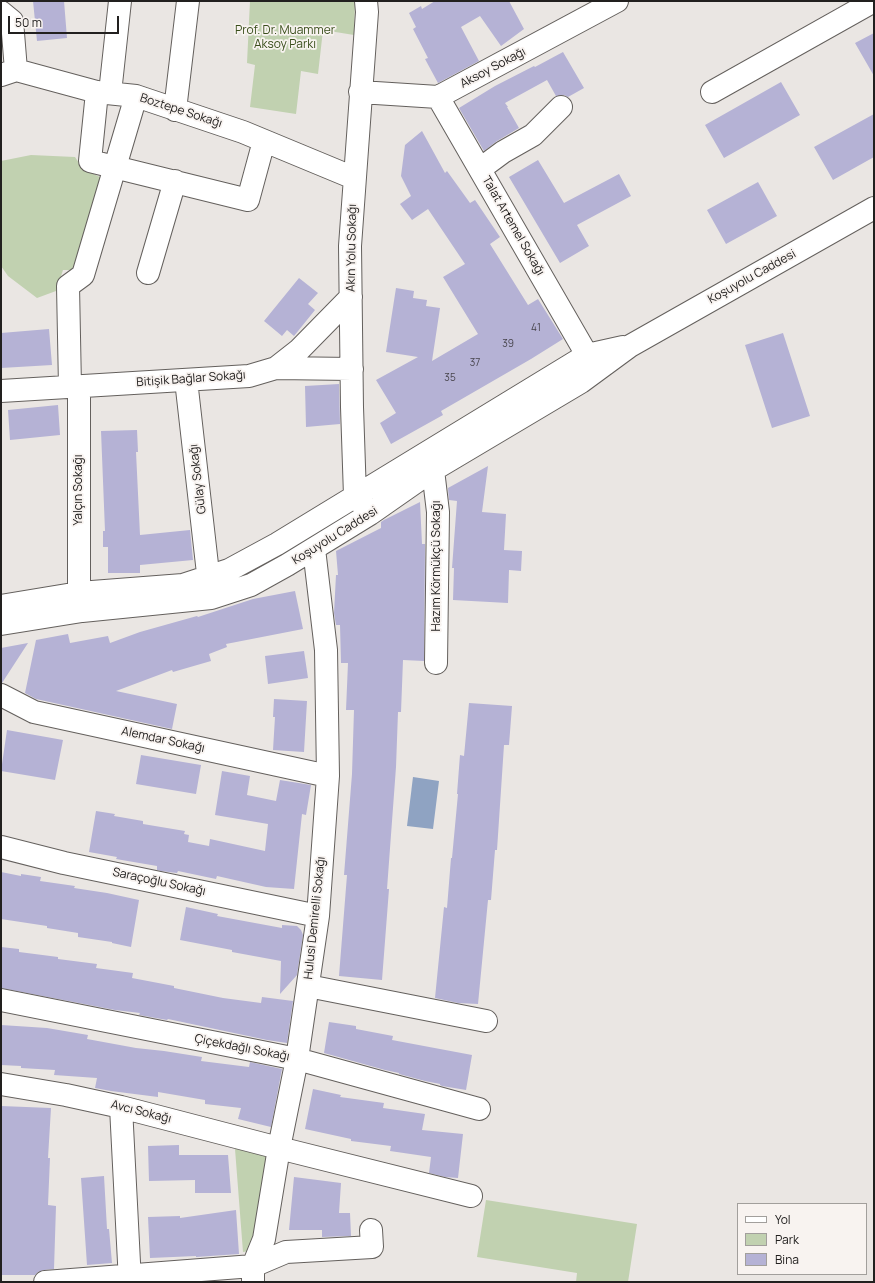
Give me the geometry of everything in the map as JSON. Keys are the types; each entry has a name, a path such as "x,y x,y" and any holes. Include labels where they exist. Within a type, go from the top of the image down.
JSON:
{"street":[{"path":"120,1 104,93 90,161 248,200 264,140"},
{"path":"175,110 188,1"},
{"name":"Aksoy Sokağı","path":"438,97 617,1"},
{"path":"712,92 874,1"},
{"name":"Akın Yolu Sokağı","path":"355,496 350,246 360,92 372,5"},
{"path":"1,12 12,21 8,73"},
{"name":"Boztepe Sokağı","path":"8,73 104,93 136,96 243,132 354,178"},
{"path":"360,92 438,97"},
{"path":"115,166 136,96"},
{"name":"Talat Artemel Sokağı","path":"438,97 587,355"},
{"path":"480,169 504,152 533,135 561,108"},
{"name":"Yalçın Sokağı","path":"80,602 75,386 68,286 83,275 115,166"},
{"path":"148,273 175,181"},
{"name":"Koşuyolu Caddesi","path":"1,606 80,602 251,585 288,566 370,514 433,470 581,382 630,346 874,208"},
{"name":"Bitişik Bağlar Sokağı","path":"1,390 249,376 276,368 299,350 351,297"},
{"name":"Koşuyolu Caddesi","path":"210,588 229,570 277,544 587,355 630,346"},
{"path":"276,368 352,369"},
{"name":"Gülay Sokağı","path":"186,380 210,588"},
{"name":"Hazım Körmükçü Sokağı","path":"433,470 438,512 436,663"},
{"path":"355,496 370,514"},
{"name":"Hulusi Demirelli Sokağı","path":"253,1274 264,1239 279,1148 297,1059 318,916 328,776 326,650 314,549"},
{"name":"Koşuyolu Caddesi","path":"1,624 80,602"},
{"name":"Alemdar Sokağı","path":"1,695 34,712 328,776"},
{"name":"Saraçoğlu Sokağı","path":"1,847 64,863 318,916"},
{"path":"308,986 486,1021"},
{"name":"Çiçekdağlı Sokağı","path":"1,1000 297,1059 479,1109"},
{"name":"Avcı Sokağı","path":"1,1084 66,1095 121,1107 471,1196"},
{"path":"121,1107 130,1279"},
{"path":"45,1282 253,1274 286,1252 372,1247 371,1230"}],"green space":[{"name":"Prof. Dr. Muammer Aksoy Parkı","path":"250,1 355,1 354,35 323,30 318,74 301,71 296,114 250,107 255,65 247,63"},
{"path":"31,155 75,157 83,169 102,178 77,270 63,270 56,291 37,298 8,276 1,266 1,161"},
{"path":"235,1149 269,1151 258,1250 243,1252"},
{"path":"486,1200 637,1224 628,1282 576,1282 577,1273 477,1257"}],"water":[{"path":"413,777 439,781 433,829 407,826"}],"building":[{"path":"33,1 64,1 67,38 37,41"},
{"path":"435,1 509,1 524,29 501,46 480,16 461,27 479,61 438,83 425,59 428,58 413,29 416,27 409,13 421,6 422,9"},
{"path":"874,33 874,76 855,43"},
{"path":"563,52 584,88 568,97 564,95 556,96 547,80 505,103 519,128 497,141 484,151 459,108 495,86"},
{"path":"781,82 800,115 724,158 705,125"},
{"path":"874,114 874,157 833,180 814,147"},
{"path":"422,131 445,173 447,171 470,203 475,200 500,237 490,244 528,305 538,299 563,339 441,411 443,415 391,444 380,423 396,413 376,380 418,357 386,352 396,288 414,291 413,298 427,300 426,306 440,308 432,361 478,334 443,277 465,264 428,209 412,220 400,204 411,196 401,176 405,145"},
{"path":"538,160 564,203 619,174 631,196 577,225 589,246 560,263 509,177"},
{"path":"758,182 777,216 726,244 707,210"},
{"path":"299,278 318,293 308,304 315,310 294,336 287,330 282,336 264,321"},
{"path":"49,329 52,365 1,368 1,333"},
{"path":"783,333 810,416 772,428 745,345"},
{"path":"339,384 340,424 306,427 305,386"},
{"path":"58,405 60,435 10,440 8,410"},
{"path":"137,430 138,452 136,452 140,535 190,530 193,560 140,565 140,573 108,573 108,547 103,547 103,531 105,531 101,431"},
{"path":"488,466 482,512 506,514 504,550 522,551 521,571 509,570 508,603 453,600 454,568 452,568 457,501 449,500 448,488"},
{"path":"420,502 422,544 425,544 424,661 403,660 401,712 398,712 396,767 387,889 389,889 382,980 339,976 347,875 344,875 352,774 354,710 346,710 348,663 341,663 340,625 336,625 334,613 336,575 338,575 336,551 381,528 381,522 384,520"},
{"path":"295,591 303,629 226,644 227,647 209,654 211,661 173,672 172,670 116,691 177,704 172,729 36,699 25,693 36,640 68,634 70,643 108,636 110,643 140,632 197,616 198,617 253,599"},
{"path":"28,643 2,683 1,683 1,648"},
{"path":"304,651 308,678 268,684 265,656"},
{"path":"274,699 307,701 304,752 273,750 275,717 273,717"},
{"path":"469,703 512,706 509,745 504,745 497,850 495,850 491,900 488,900 478,1004 458,1003 435,998 444,907 447,908 458,794 460,755 464,756"},
{"path":"7,730 63,740 55,780 1,771"},
{"path":"141,755 201,765 196,794 136,784"},
{"path":"222,771 250,776 247,795 276,801 280,780 311,785 306,815 302,814 294,889 266,887 217,876 216,879 178,871 177,873 161,871 157,870 157,866 116,859 117,857 89,852 96,811 143,821 143,824 185,831 184,834 189,835 188,842 209,846 210,839 265,851 268,824 215,815"},
{"path":"1,872 21,876 21,874 41,877 40,881 75,886 74,888 139,900 131,947 112,942 78,937 78,933 47,928 47,926 1,919"},
{"path":"186,907 218,914 217,916 282,928 282,925 297,926 303,935 297,975 280,994 281,961 180,940"},
{"path":"1,947 19,949 19,952 58,957 58,959 97,964 96,968 133,973 132,978 174,986 174,988 223,998 261,1003 262,997 293,1001 287,1043 168,1019 139,1015 140,1013 115,1010 1,988"},
{"path":"329,1022 356,1026 356,1029 393,1036 392,1040 472,1055 466,1090 442,1086 440,1084 324,1053"},
{"path":"1,1025 47,1028 88,1035 87,1039 136,1048 202,1057 201,1061 249,1067 250,1062 282,1069 271,1127 238,1119 241,1108 205,1104 205,1100 158,1092 158,1097 111,1091 95,1088 97,1078 54,1075 55,1070 1,1065"},
{"path":"313,1089 341,1095 340,1097 384,1103 383,1108 425,1114 422,1130 463,1134 458,1178 445,1177 429,1173 431,1157 390,1151 391,1146 351,1141 351,1139 305,1129"},
{"path":"1,1106 51,1108 48,1158 50,1158 48,1205 56,1206 54,1269 44,1270 35,1275 1,1275"},
{"path":"179,1145 179,1155 228,1155 231,1193 195,1193 195,1180 149,1181 148,1146"},
{"path":"104,1176 107,1229 109,1229 112,1263 87,1265 81,1178"},
{"path":"294,1177 341,1183 339,1213 350,1213 351,1236 322,1237 322,1230 289,1230"},
{"path":"236,1210 239,1254 150,1258 148,1217 180,1216 180,1218"}]}
